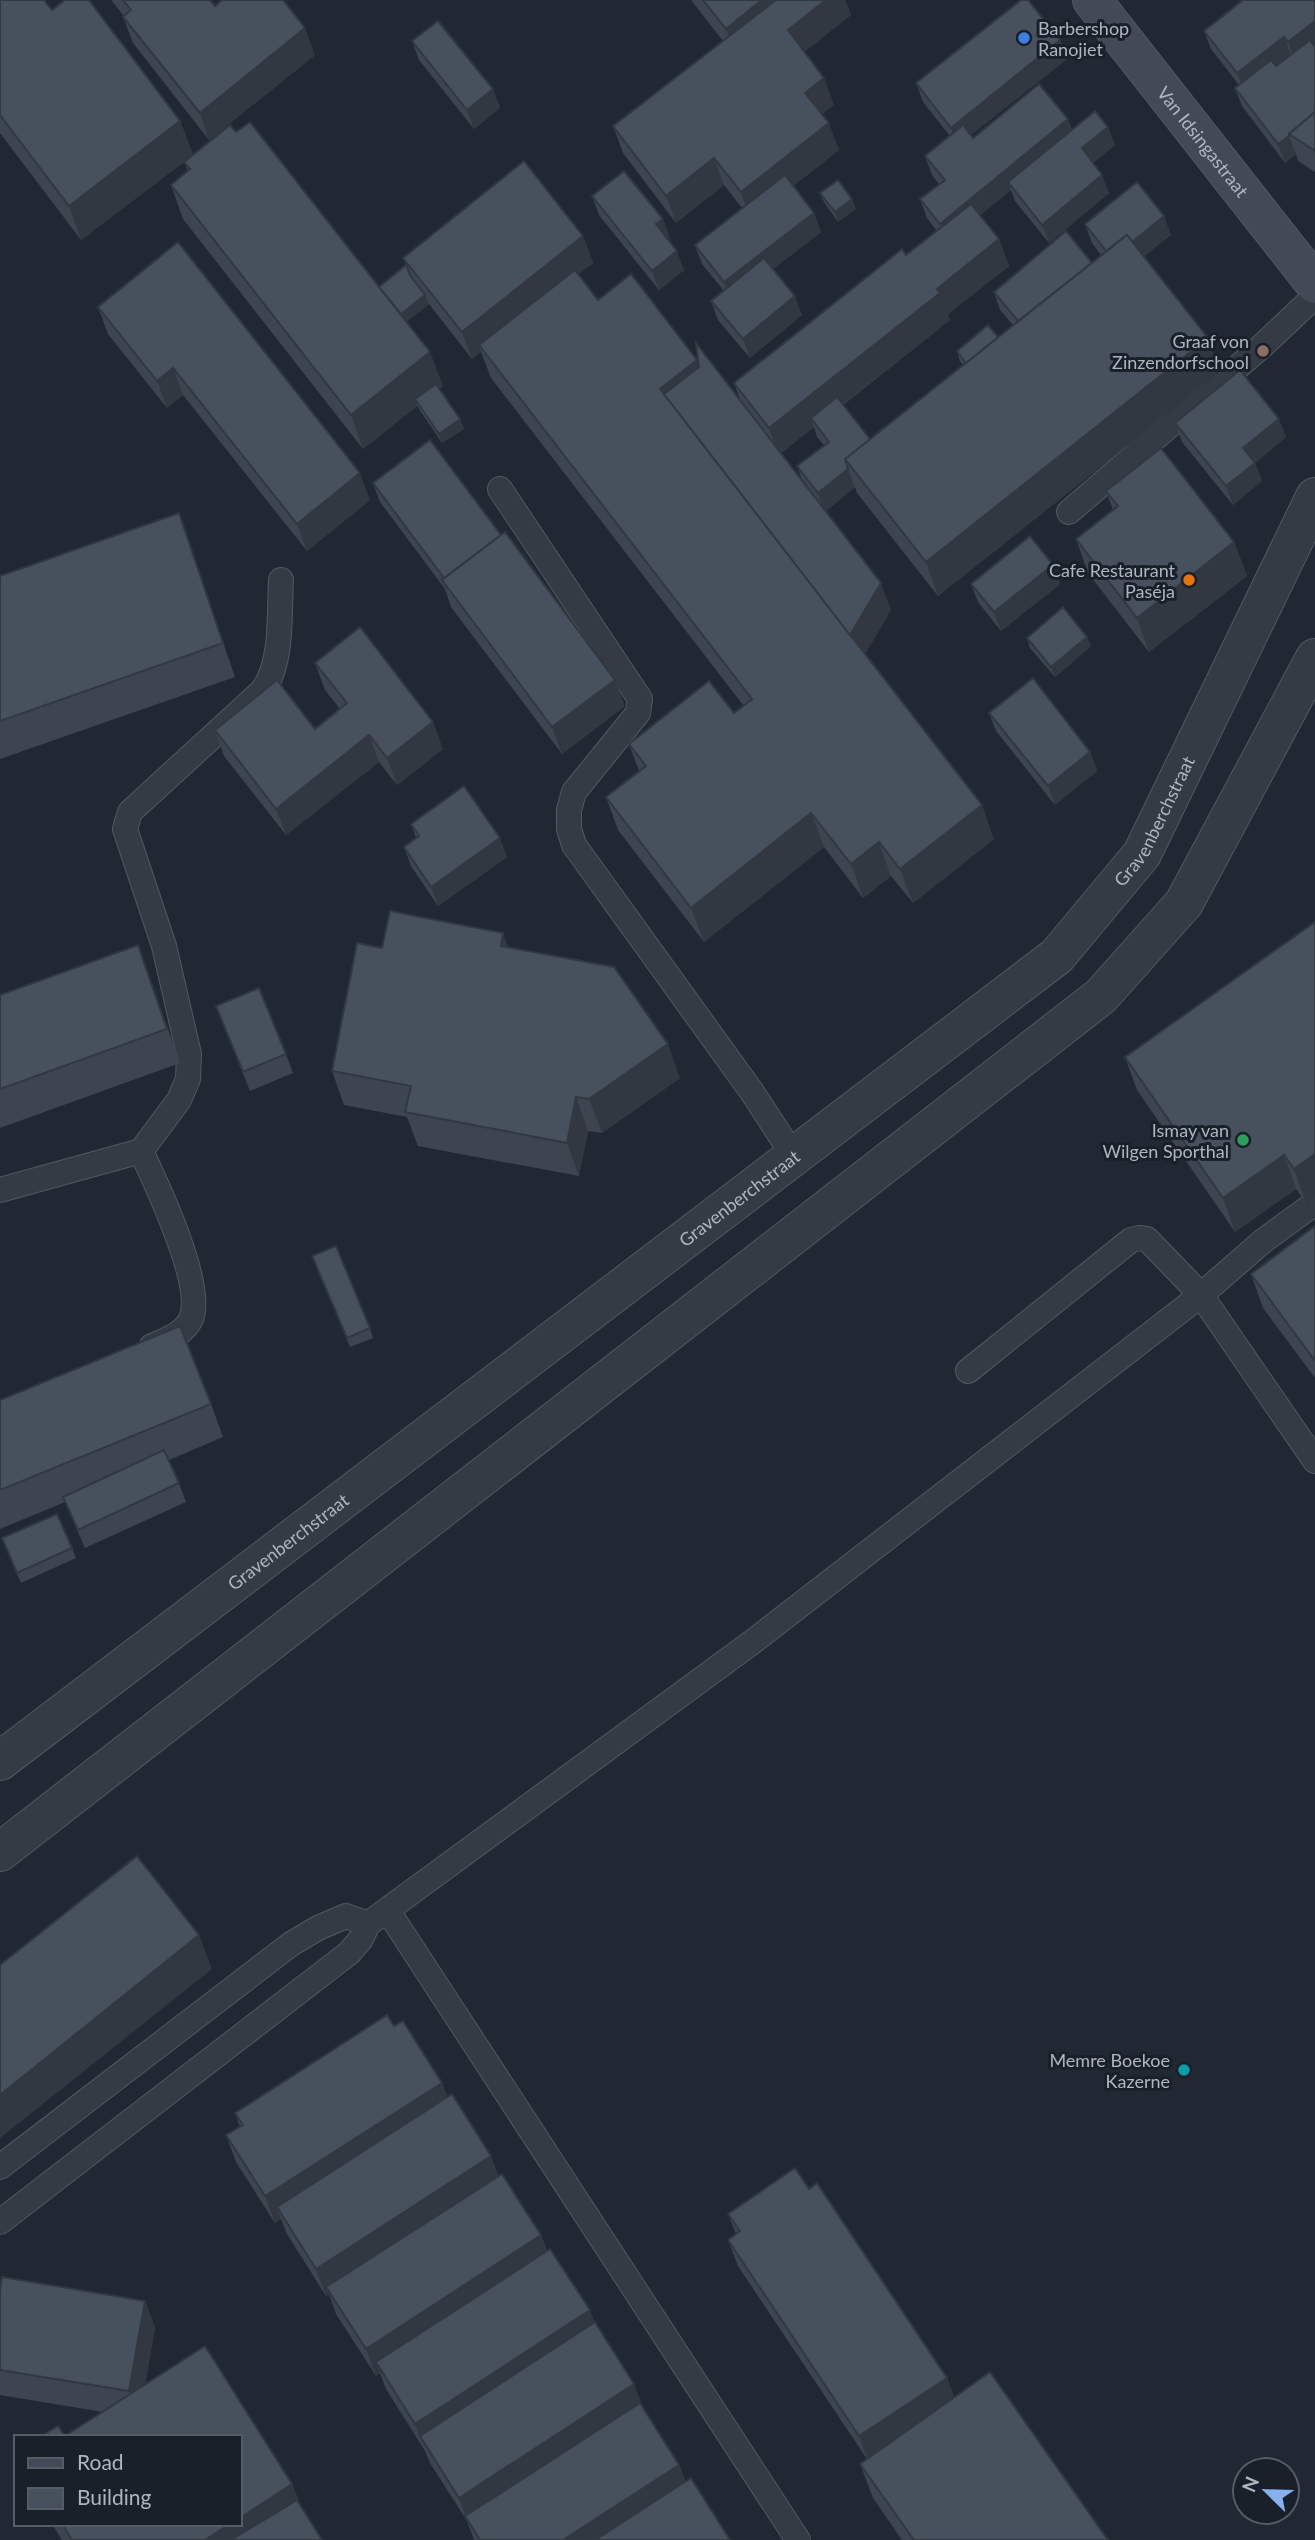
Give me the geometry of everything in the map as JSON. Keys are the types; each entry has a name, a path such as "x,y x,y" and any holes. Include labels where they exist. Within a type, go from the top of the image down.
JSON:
{"main road":[{"name":"Van Idsingastraat","path":"1092,0 1315,284"}],"street":[{"name":"Gravenberchstraat","path":"0,1761 1056,956 1142,854 1315,497"},
{"path":"0,1852 1101,996 1184,903 1315,658"}],"lane":[{"path":"1069,512 1261,347 1315,296"},
{"path":"500,489 640,699 638,713 574,792 569,829 574,845 752,1092 793,1154"},
{"path":"0,1190 141,1151 179,1100 188,1079 189,1054 164,946 125,829 130,812 269,682 275,668 281,580"},
{"path":"139,955 164,946"},
{"path":"128,1358 178,1334 190,1322 195,1305 176,1227 141,1151"},
{"path":"0,2222 349,1953 378,1918 751,1643 1201,1295 1263,1241 1315,1203"},
{"path":"968,1371 1131,1240 1147,1239 1201,1295 1315,1461"},
{"path":"0,2167 290,1944 346,1916 378,1918"},
{"path":"378,1918 798,2540"}],"building":[{"path":"0,0 44,0 52,10 65,0 89,0 180,121 69,206 0,115"},
{"path":"123,0 210,0 215,6 222,0 283,0 305,28 200,113 123,17 131,10"},
{"path":"703,0 762,0 726,29"},
{"path":"776,0 826,0 788,30 824,78 805,93 829,123 741,192 714,158 666,196 613,126"},
{"path":"1021,0 1028,0 1060,40 951,128 916,83"},
{"path":"1243,0 1315,0 1315,21 1288,42 1284,37 1237,73 1204,31"},
{"path":"438,21 493,89 467,110 412,41"},
{"path":"1310,40 1315,47 1315,112 1278,144 1235,88 1271,60 1276,66"},
{"path":"1039,84 1068,119 940,224 920,199 945,180 925,156 963,125 973,138"},
{"path":"1095,111 1108,127 1082,148 1102,175 1042,225 1008,182"},
{"path":"1315,112 1315,151 1289,134"},
{"path":"250,122 430,352 351,415 171,185 190,169 184,162 230,125 236,132"},
{"path":"524,161 583,236 462,332 403,258"},
{"path":"624,171 663,219 656,224 677,251 652,271 592,196"},
{"path":"785,175 814,213 724,282 695,245"},
{"path":"838,180 852,199 835,212 820,193"},
{"path":"1137,182 1164,216 1132,242 1127,235 1106,251 1085,224"},
{"path":"971,204 999,239 937,289 940,293 769,428 734,383 902,249 906,255"},
{"path":"1066,231 1092,263 1018,321 994,292"},
{"path":"1127,235 1208,338 926,562 845,459"},
{"path":"178,242 360,473 297,524 173,368 157,381 98,307"},
{"path":"764,258 795,296 743,339 711,301"},
{"path":"406,265 425,295 401,314 379,287"},
{"path":"575,270 598,300 631,274 697,360 660,389 982,805 900,869 879,842 851,864 811,813 691,908 606,797 646,766 629,744 709,681 734,713 752,699 479,345"},
{"path":"988,325 998,337 966,363 957,351"},
{"path":"696,343 881,583 850,635 664,394 699,367"},
{"path":"1240,370 1279,419 1243,448 1255,463 1226,486 1175,423"},
{"path":"436,384 460,419 439,434 415,399"},
{"path":"837,397 870,439 845,459 848,469 818,493 797,466 829,442 811,418"},
{"path":"430,440 501,535 444,578 373,483"},
{"path":"1161,448 1234,542 1137,618 1076,539 1118,506 1106,491"},
{"path":"179,513 223,643 0,721 0,576"},
{"path":"505,532 615,680 552,727 442,580"},
{"path":"1030,536 1053,565 994,612 971,584"},
{"path":"1063,607 1087,637 1051,667 1027,638"},
{"path":"360,627 433,722 387,758 369,735 276,809 215,730 277,680 315,729 347,703 315,663"},
{"path":"1033,678 1090,752 1048,786 989,713"},
{"path":"464,786 500,838 431,887 404,847 419,836 411,824"},
{"path":"390,911 503,933 501,946 614,967 668,1044 589,1099 576,1097 567,1143 405,1112 411,1086 332,1071 357,943 382,948"},
{"name":"Ismay van Wilgen Sporthal","path":"1315,922 1315,1154 1294,1169 1284,1155 1223,1198 1125,1057"},
{"path":"138,945 167,1029 0,1089 0,995"},
{"path":"259,988 286,1054 243,1072 216,1006"},
{"path":"1315,1226 1315,1361 1251,1274"},
{"path":"336,1246 370,1328 347,1338 312,1256"},
{"path":"180,1326 211,1404 0,1490 0,1400"},
{"path":"164,1450 179,1483 78,1530 63,1497"},
{"path":"57,1514 72,1548 17,1573 2,1538"},
{"path":"137,1856 199,1935 0,2095 0,1965"},
{"path":"387,2015 394,2026 403,2021 442,2083 265,2196 226,2135 243,2125 235,2113"},
{"path":"452,2094 491,2156 316,2269 277,2207"},
{"path":"795,2168 809,2189 817,2183 947,2378 859,2436 728,2240 740,2231 728,2214"},
{"path":"502,2174 541,2235 366,2349 326,2287"},
{"path":"550,2249 590,2310 415,2424 376,2362"},
{"path":"2,2277 145,2301 129,2391 0,2370"},
{"path":"595,2322 634,2384 459,2498 420,2436"},
{"path":"205,2346 292,2484 242,2517 242,2435 67,2435"},
{"path":"990,2372 1108,2540 914,2540 860,2464"},
{"path":"640,2403 679,2465 563,2540 480,2540 465,2516"},
{"path":"58,2426 64,2435 43,2435"},
{"path":"691,2478 730,2540 595,2540"},
{"path":"297,2500 322,2540 231,2540"},
{"path":"63,2526 227,2526 205,2540 72,2540"}],"place":[{"name":"Barbershop Ranojiet","path":"1024,38"},
{"name":"Graaf von Zinzendorfschool","path":"1263,351"},
{"name":"Cafe Restaurant Paséja","path":"1189,580"},
{"name":"Ismay van Wilgen Sporthal","path":"1243,1140"},
{"name":"Memre Boekoe Kazerne","path":"1184,2070"}]}
